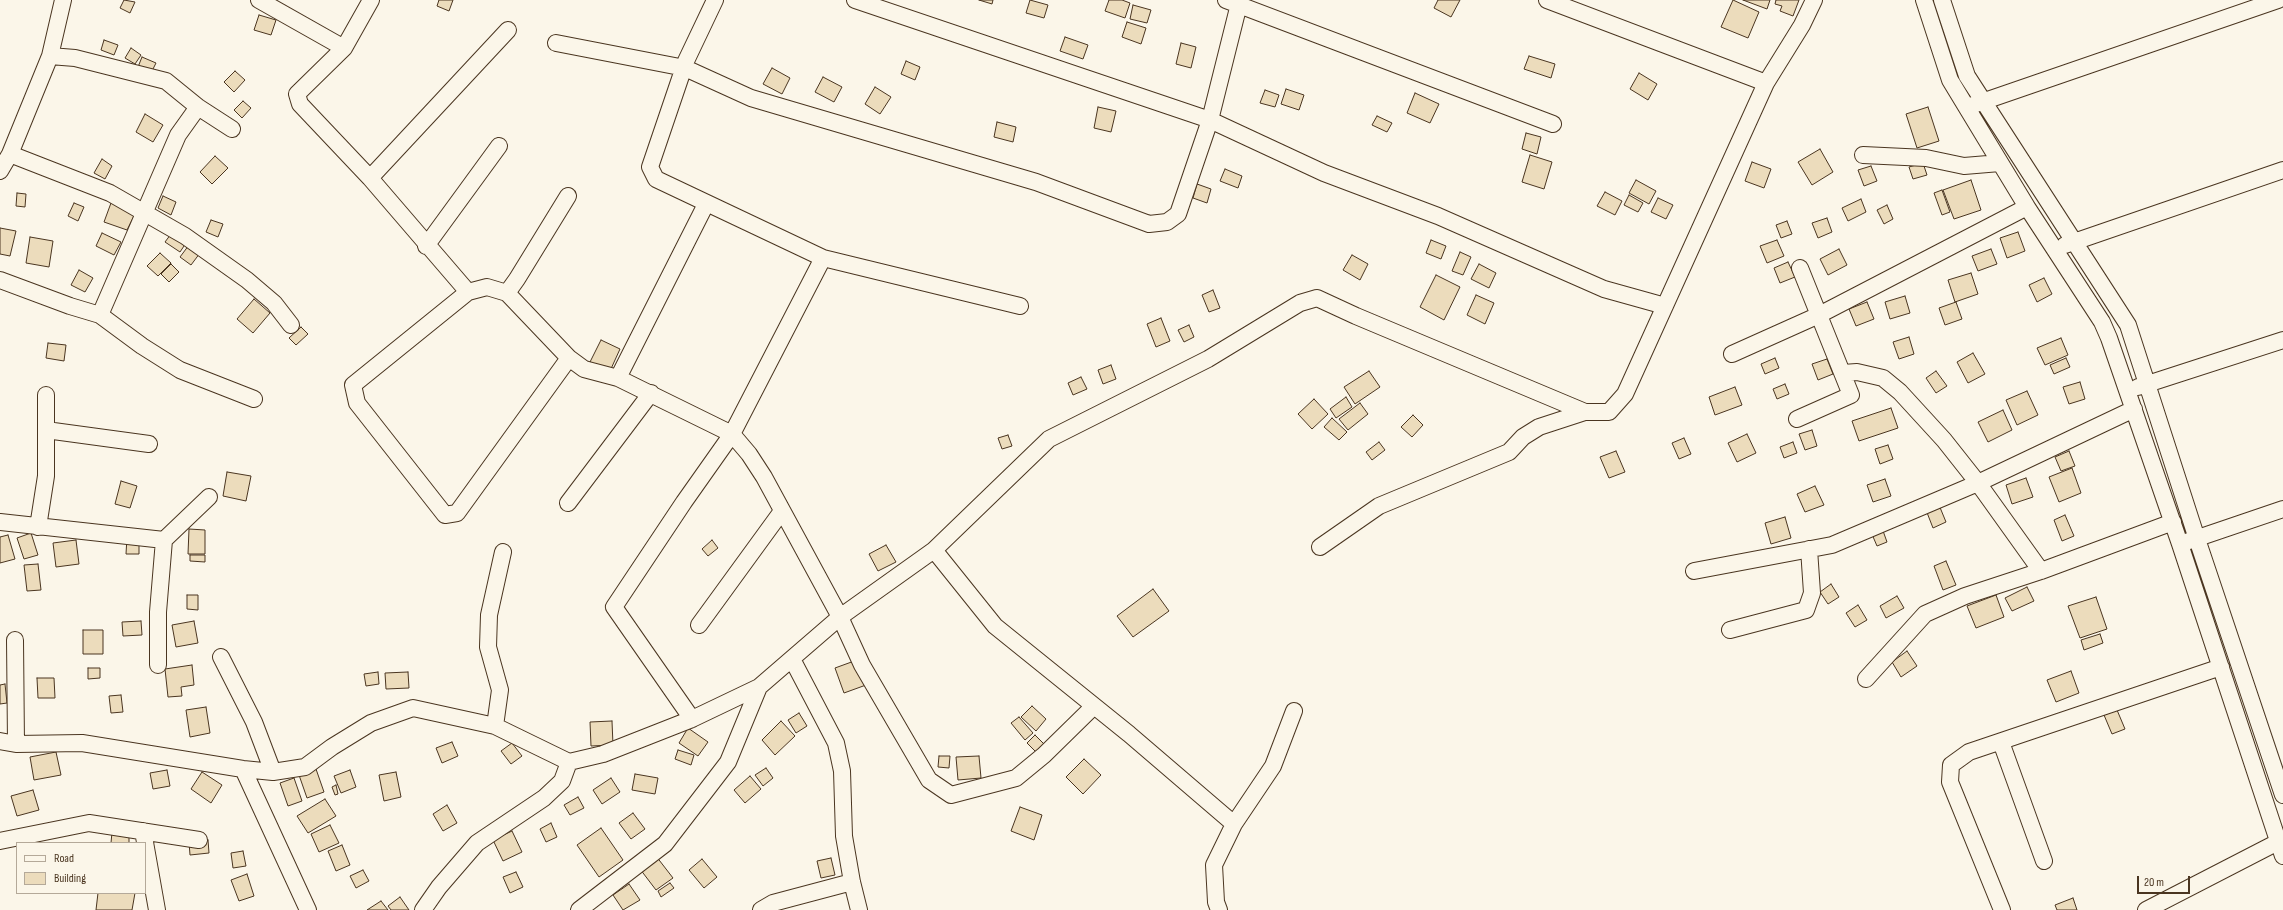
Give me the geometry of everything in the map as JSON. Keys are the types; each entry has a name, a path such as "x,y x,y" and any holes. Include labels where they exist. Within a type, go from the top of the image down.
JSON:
{"street":[{"path":"0,171 10,154 50,56 63,0"},
{"path":"259,0 344,48"},
{"path":"371,0 344,48 297,94 300,104 370,178 426,246 468,292"},
{"path":"714,0 695,40 650,167 656,179 706,204 823,258 1020,306"},
{"path":"855,0 1210,120 1324,173 1438,216 1604,289 1665,306"},
{"path":"1547,0 1766,83"},
{"path":"1320,547 1379,506 1509,452 1523,437 1539,427 1585,412 1609,412 1625,394 1766,83 1802,25 1814,0"},
{"path":"1924,0 1945,67 1967,107 2027,207 2056,249 2102,322 2128,390 2281,849 2146,910"},
{"path":"1942,0 1963,66 1983,102 2128,325 2197,539 2283,795"},
{"path":"1967,107 2278,0"},
{"path":"556,42 685,68 751,98 1036,182 1149,224 1167,222 1178,214 1210,120 1235,1 1553,124"},
{"path":"370,178 508,30"},
{"path":"50,56 75,58 166,81 198,107 232,129"},
{"path":"100,315 178,135 198,107"},
{"path":"426,246 499,146"},
{"path":"10,154 110,193 185,236 237,272 274,303 291,325"},
{"path":"1863,155 1926,158 1964,166 2000,163"},
{"path":"2056,249 2283,170"},
{"path":"507,293 568,196"},
{"path":"618,378 706,204"},
{"path":"1732,354 1819,315 2027,207"},
{"path":"692,719 614,607 684,502 732,434 823,258"},
{"path":"1797,420 1851,395 1800,268"},
{"path":"0,280 70,306 100,315 180,370 254,400"},
{"path":"569,358 457,514 445,515 357,403 353,385 468,292 487,287 507,293 569,358 584,369 618,378 732,434 750,454 840,617 862,666 928,780 951,795 1016,778 1044,755 1094,706"},
{"path":"0,741 16,744 82,743 243,769 273,772 305,768 332,747 371,722 413,708 495,726 570,762 603,754 692,719 760,687 840,617 934,550 1049,439 1208,359 1300,303 1317,298 1356,316 1585,412"},
{"path":"2128,390 2283,340"},
{"path":"1843,373 1857,372 1883,378 1900,392 1944,440 1978,482 2041,571"},
{"path":"568,503 651,393"},
{"path":"38,526 46,476 46,395"},
{"path":"1694,571 1832,545 1978,482 2134,409"},
{"path":"46,430 148,444"},
{"path":"158,665 158,612 164,540 209,497"},
{"path":"699,625 782,510"},
{"path":"2180,544 2283,510"},
{"path":"0,522 164,540"},
{"path":"1866,679 1925,614 1965,596 2041,571 2172,522"},
{"path":"1730,630 1806,610 1812,593 1809,549"},
{"path":"934,550 995,626 1094,706 1234,824"},
{"path":"495,726 500,690 488,647 489,614 503,552"},
{"path":"15,640 16,744"},
{"path":"221,657 254,722 273,772"},
{"path":"792,659 836,743 842,771 844,836 852,882 859,910"},
{"path":"2002,910 1950,782 1951,765 1969,752 2221,667"},
{"path":"579,910 665,844 728,762 760,687"},
{"path":"2230,695 2247,690"},
{"path":"1219,910 1216,902 1214,865 1234,824 1273,766 1294,711"},
{"path":"2001,742 2044,861"},
{"path":"422,910 439,887 477,843 544,798 562,781 570,762"},
{"path":"243,769 308,910"},
{"path":"2267,808 2283,801"},
{"path":"0,841 90,823 199,840"},
{"path":"143,831 145,842"},
{"path":"146,848 157,910"},
{"path":"761,910 773,902 852,882"}],"building":[{"path":"124,0 135,2 130,13 120,8"},
{"path":"439,0 453,0 449,11 437,6"},
{"path":"979,0 993,0 992,4"},
{"path":"1030,0 1048,5 1044,18 1026,13"},
{"path":"1109,0 1122,0 1130,3 1125,18 1105,11"},
{"path":"1438,0 1460,0 1451,17 1434,8"},
{"path":"1733,0 1759,12 1748,38 1721,27"},
{"path":"1743,0 1770,0 1767,9"},
{"path":"1776,0 1799,0 1793,16 1780,11 1782,6 1775,4"},
{"path":"1133,5 1151,10 1147,23 1130,19"},
{"path":"259,15 276,20 271,35 254,30"},
{"path":"1127,22 1146,28 1141,44 1122,37"},
{"path":"1065,37 1088,45 1083,59 1060,51"},
{"path":"104,40 118,45 114,55 101,50"},
{"path":"1181,43 1196,47 1191,68 1176,64"},
{"path":"131,48 141,55 135,64 125,58"},
{"path":"1529,56 1555,64 1551,78 1524,69"},
{"path":"142,57 156,63 151,73 138,67"},
{"path":"906,61 920,67 915,80 901,74"},
{"path":"772,68 790,78 782,94 763,84"},
{"path":"235,71 245,80 234,92 224,82"},
{"path":"1639,73 1657,84 1648,100 1630,89"},
{"path":"823,77 842,87 834,102 815,92"},
{"path":"875,87 891,97 880,114 865,104"},
{"path":"1286,89 1304,95 1299,110 1281,104"},
{"path":"1265,90 1279,95 1275,107 1260,103"},
{"path":"1415,93 1439,104 1430,123 1407,113"},
{"path":"243,101 251,108 242,118 234,110"},
{"path":"1098,107 1116,111 1111,132 1094,128"},
{"path":"1928,107 1939,141 1917,148 1906,114"},
{"path":"145,114 163,125 153,142 136,132"},
{"path":"1377,116 1392,123 1387,132 1372,125"},
{"path":"997,122 1016,127 1013,142 994,137"},
{"path":"1526,133 1541,137 1537,154 1522,149"},
{"path":"1820,149 1833,172 1812,185 1798,162"},
{"path":"1530,155 1552,162 1544,189 1522,182"},
{"path":"215,156 228,168 212,184 200,172"},
{"path":"102,159 112,166 105,179 94,173"},
{"path":"1752,162 1771,169 1764,188 1745,181"},
{"path":"1923,163 1927,175 1913,179 1909,167"},
{"path":"1871,166 1877,181 1864,186 1858,170"},
{"path":"1225,169 1242,176 1238,188 1220,181"},
{"path":"1636,180 1656,191 1649,204 1629,193"},
{"path":"1971,180 1981,210 1954,219 1943,190"},
{"path":"1197,184 1211,189 1207,203 1193,198"},
{"path":"1942,190 1950,212 1942,215 1934,193"},
{"path":"1605,192 1622,201 1615,215 1597,206"},
{"path":"17,193 26,194 25,207 16,206"},
{"path":"1629,195 1643,203 1638,212 1624,205"},
{"path":"163,196 176,202 171,215 158,208"},
{"path":"1658,198 1673,205 1666,219 1651,212"},
{"path":"1861,199 1866,212 1848,221 1842,208"},
{"path":"74,203 84,207 78,221 68,216"},
{"path":"111,203 136,212 127,230 104,222"},
{"path":"1887,205 1893,219 1884,224 1877,210"},
{"path":"1827,218 1832,232 1818,238 1812,223"},
{"path":"211,220 223,224 218,237 206,232"},
{"path":"1787,221 1792,234 1781,238 1776,225"},
{"path":"0,228 16,231 10,256 0,254"},
{"path":"174,230 188,240 180,252 165,242"},
{"path":"2018,232 2025,251 2007,258 2000,238"},
{"path":"102,233 121,242 114,255 96,246"},
{"path":"30,237 53,241 49,267 26,263"},
{"path":"1431,240 1446,246 1441,259 1426,253"},
{"path":"1777,240 1784,256 1767,263 1760,246"},
{"path":"189,245 200,253 191,265 180,257"},
{"path":"1839,249 1847,265 1828,275 1820,259"},
{"path":"1991,249 1997,264 1978,271 1972,256"},
{"path":"1460,252 1471,257 1463,275 1452,271"},
{"path":"160,253 171,263 158,276 147,266"},
{"path":"1352,255 1368,264 1360,280 1343,270"},
{"path":"1788,262 1795,277 1780,283 1774,268"},
{"path":"171,264 179,272 169,282 161,274"},
{"path":"1479,264 1496,273 1489,288 1471,279"},
{"path":"79,270 93,278 85,292 71,285"},
{"path":"1971,273 1978,294 1955,302 1948,280"},
{"path":"1436,275 1460,287 1444,320 1420,307"},
{"path":"2044,278 2052,294 2037,302 2029,285"},
{"path":"1213,290 1220,308 1209,312 1202,295"},
{"path":"1476,295 1494,303 1485,324 1467,315"},
{"path":"1905,296 1910,313 1890,319 1885,302"},
{"path":"254,299 270,313 253,333 237,319"},
{"path":"1867,302 1874,319 1856,326 1849,309"},
{"path":"1956,302 1962,319 1945,325 1939,308"},
{"path":"1161,318 1170,341 1156,347 1147,324"},
{"path":"1189,325 1194,337 1184,342 1178,330"},
{"path":"301,327 308,334 296,345 289,338"},
{"path":"1909,337 1914,354 1899,359 1893,342"},
{"path":"2061,338 2068,355 2045,365 2037,348"},
{"path":"601,340 620,349 610,371 590,362"},
{"path":"48,343 66,345 64,361 46,358"},
{"path":"1973,353 1985,374 1968,383 1957,362"},
{"path":"1775,358 1779,368 1765,374 1761,364"},
{"path":"2066,358 2070,367 2054,374 2050,365"},
{"path":"1827,359 1833,374 1818,380 1812,364"},
{"path":"1111,365 1116,379 1103,384 1098,370"},
{"path":"1369,371 1380,387 1355,404 1344,387"},
{"path":"1936,371 1947,386 1936,393 1926,378"},
{"path":"1081,377 1087,389 1073,395 1068,383"},
{"path":"2080,382 2085,399 2069,404 2063,387"},
{"path":"1785,384 1789,394 1777,399 1773,389"},
{"path":"1735,387 1742,405 1715,415 1709,397"},
{"path":"2027,391 2038,415 2017,425 2006,400"},
{"path":"1346,397 1352,407 1336,418 1330,409"},
{"path":"1314,399 1328,414 1312,429 1298,414"},
{"path":"1360,403 1368,414 1348,430 1339,419"},
{"path":"1891,408 1898,428 1859,441 1852,421"},
{"path":"2003,410 2012,430 1988,442 1978,422"},
{"path":"1413,415 1423,425 1412,437 1401,427"},
{"path":"1332,418 1347,432 1339,440 1324,427"},
{"path":"1812,430 1817,446 1805,450 1799,434"},
{"path":"1747,434 1756,453 1737,462 1728,443"},
{"path":"1008,435 1012,446 1002,449 998,438"},
{"path":"1684,438 1691,454 1679,459 1672,443"},
{"path":"1379,442 1385,450 1372,460 1366,452"},
{"path":"1793,442 1797,453 1784,458 1780,447"},
{"path":"1888,445 1893,459 1880,464 1875,449"},
{"path":"1616,451 1625,472 1609,478 1600,457"},
{"path":"2069,451 2075,466 2061,471 2055,457"},
{"path":"2072,468 2081,493 2059,502 2049,477"},
{"path":"227,472 251,476 246,501 223,496"},
{"path":"2026,478 2033,497 2012,504 2006,485"},
{"path":"1885,479 1891,496 1873,502 1867,485"},
{"path":"121,481 137,486 130,508 115,504"},
{"path":"1815,486 1824,505 1805,512 1797,494"},
{"path":"1939,505 1946,522 1933,528 1926,510"},
{"path":"2065,515 2074,536 2062,541 2054,520"},
{"path":"1785,517 1791,538 1771,544 1765,523"},
{"path":"1882,528 1887,542 1877,546 1871,532"},
{"path":"189,529 205,530 205,554 188,554"},
{"path":"31,533 38,555 24,559 17,538"},
{"path":"8,535 15,559 0,563 0,537"},
{"path":"127,537 139,538 139,554 126,554"},
{"path":"76,540 79,564 56,567 53,543"},
{"path":"712,540 718,548 708,556 702,549"},
{"path":"886,545 896,562 878,571 869,554"},
{"path":"190,555 205,555 205,562 190,561"},
{"path":"1946,561 1956,585 1943,590 1934,566"},
{"path":"38,564 41,590 27,591 24,565"},
{"path":"1831,584 1839,597 1828,604 1820,592"},
{"path":"2027,587 2034,601 2012,611 2005,598"},
{"path":"1153,589 1169,611 1133,637 1117,616"},
{"path":"187,595 198,595 198,610 187,609"},
{"path":"1996,595 2004,617 1976,628 1967,606"},
{"path":"1897,596 1904,608 1886,618 1880,606"},
{"path":"2096,597 2107,629 2080,638 2068,606"},
{"path":"1858,605 1867,620 1855,627 1846,613"},
{"path":"141,621 142,635 123,636 122,622"},
{"path":"194,621 198,643 176,647 172,625"},
{"path":"83,630 103,630 103,654 83,654"},
{"path":"2100,634 2103,643 2084,650 2081,640"},
{"path":"1907,651 1917,666 1901,677 1892,662"},
{"path":"857,660 866,685 844,693 835,668"},
{"path":"192,665 194,685 181,687 182,696 168,697 165,669"},
{"path":"88,668 100,668 100,678 88,679"},
{"path":"2071,671 2079,693 2056,702 2047,680"},
{"path":"378,672 379,684 366,686 364,674"},
{"path":"408,672 409,688 386,689 385,673"},
{"path":"37,678 54,678 55,698 38,698"},
{"path":"5,684 7,703 0,704 0,685"},
{"path":"121,695 123,712 111,713 109,696"},
{"path":"1032,706 1046,719 1036,731 1021,717"},
{"path":"206,707 210,733 190,737 186,710"},
{"path":"2117,710 2125,729 2112,734 2104,715"},
{"path":"799,713 807,726 796,733 788,720"},
{"path":"1019,717 1033,733 1025,740 1011,723"},
{"path":"612,721 613,745 591,746 590,722"},
{"path":"781,721 795,736 775,755 762,740"},
{"path":"688,728 708,742 698,756 679,743"},
{"path":"1035,735 1044,744 1036,752 1027,743"},
{"path":"452,742 458,756 442,763 436,748"},
{"path":"512,743 522,756 511,764 501,751"},
{"path":"678,750 694,755 691,765 675,759"},
{"path":"56,752 61,775 34,780 30,757"},
{"path":"939,756 950,756 949,768 938,767"},
{"path":"979,756 981,778 958,780 956,757"},
{"path":"1084,759 1101,775 1083,794 1066,777"},
{"path":"766,768 773,778 763,786 755,775"},
{"path":"316,769 324,792 307,798 299,775"},
{"path":"167,770 170,786 153,789 150,773"},
{"path":"350,770 356,787 341,793 334,776"},
{"path":"202,772 222,785 211,803 191,789"},
{"path":"396,772 401,797 384,801 379,775"},
{"path":"635,774 658,778 655,794 632,790"},
{"path":"750,776 761,789 745,803 734,790"},
{"path":"294,778 302,801 288,806 280,783"},
{"path":"611,778 620,792 602,804 593,790"},
{"path":"336,785 338,794 335,795 332,787"},
{"path":"33,790 39,810 17,816 11,796"},
{"path":"578,797 584,808 570,815 564,805"},
{"path":"325,799 336,816 308,833 297,816"},
{"path":"447,805 457,823 443,831 433,814"},
{"path":"1020,807 1042,815 1034,840 1011,831"},
{"path":"633,813 645,829 631,839 619,823"},
{"path":"551,823 557,837 546,842 540,829"},
{"path":"330,825 339,843 319,852 311,834"},
{"path":"601,828 623,860 599,877 577,845"},
{"path":"512,831 522,852 503,861 493,840"},
{"path":"112,832 129,833 129,842 111,842"},
{"path":"208,840 209,853 190,855 189,842"},
{"path":"342,845 350,865 336,871 328,851"},
{"path":"243,851 246,866 233,868 231,853"},
{"path":"656,856 673,878 656,890 640,869"},
{"path":"831,858 835,875 821,878 817,861"},
{"path":"702,859 717,877 704,888 689,870"},
{"path":"363,870 369,881 356,888 350,876"},
{"path":"516,872 523,887 510,893 503,877"},
{"path":"247,874 254,896 239,901 231,880"},
{"path":"670,883 674,888 661,897 658,891"},
{"path":"629,884 640,900 623,910 613,895"},
{"path":"98,894 135,894 132,910 96,910"},
{"path":"400,897 409,910 391,910 388,906"},
{"path":"2073,898 2077,910 2057,910 2055,905"},
{"path":"381,901 388,910 367,910"}]}
